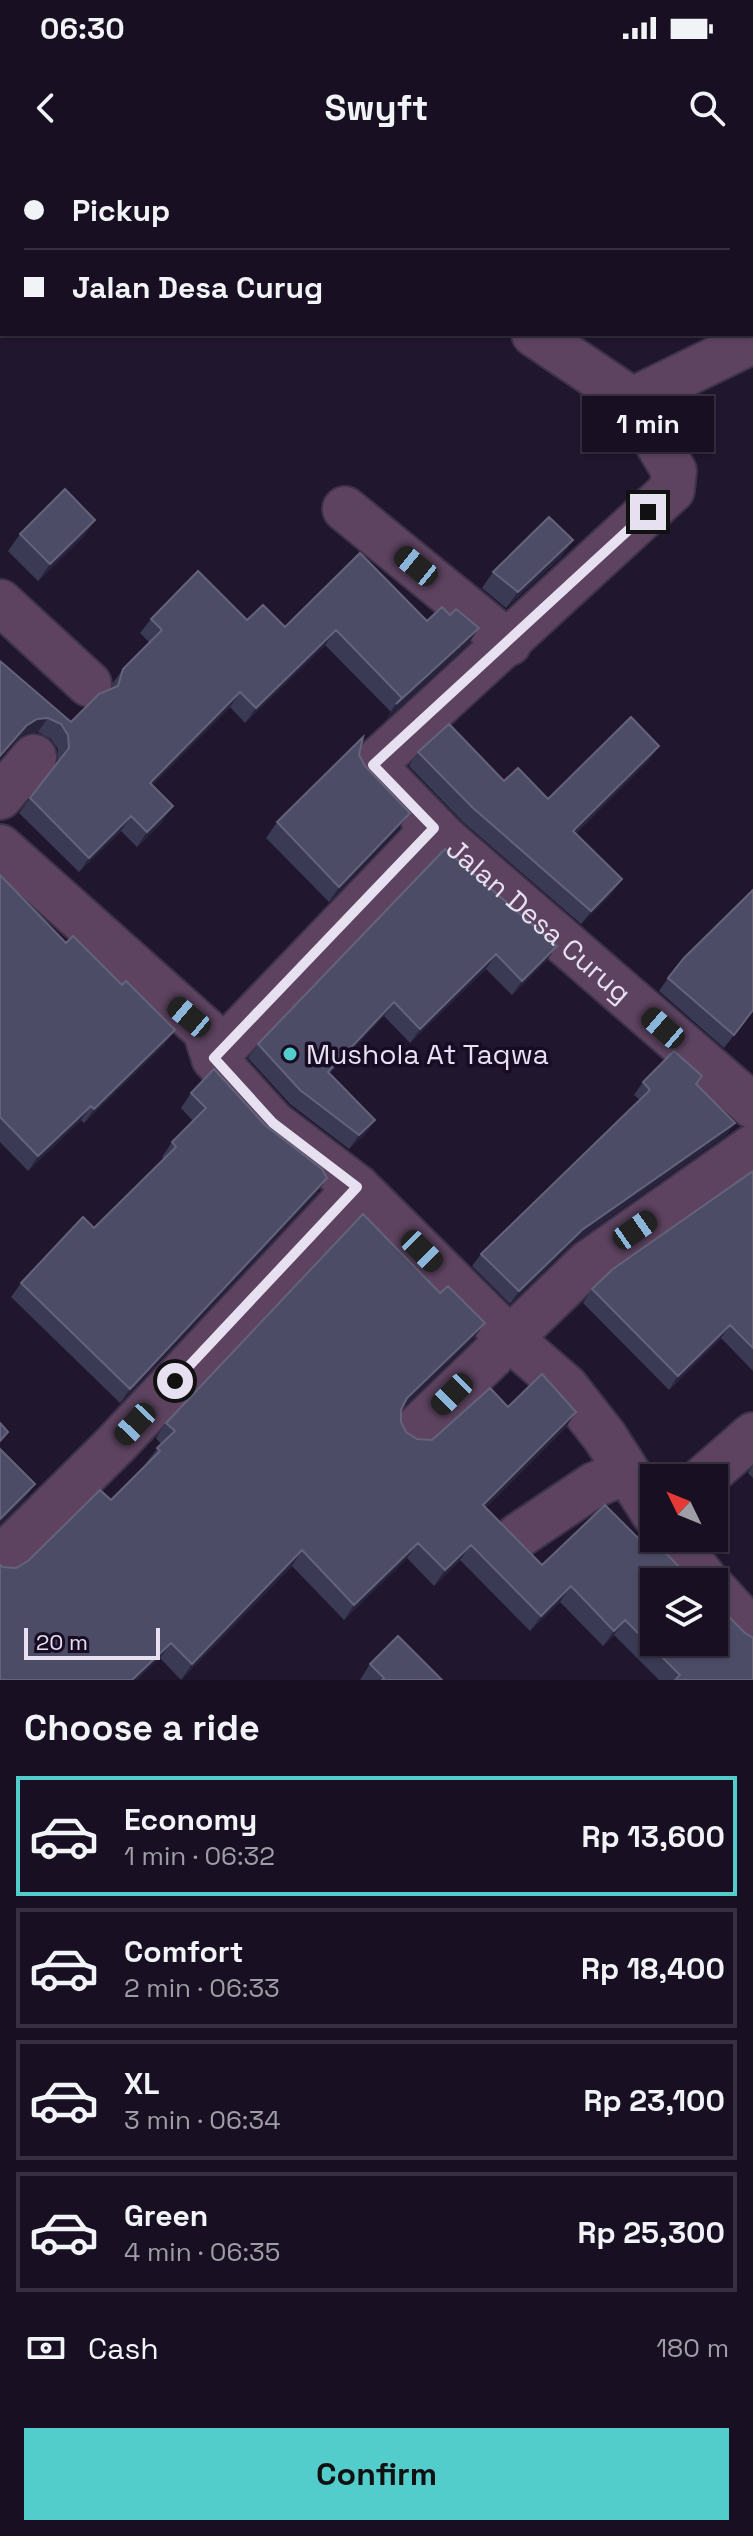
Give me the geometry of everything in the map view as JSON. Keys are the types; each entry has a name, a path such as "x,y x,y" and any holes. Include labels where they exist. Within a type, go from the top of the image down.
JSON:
{"street":[{"name":"Jalan Desa Curug","path":"537,336 632,400 674,471 672,490 373,765 434,828 753,1106"},
{"path":"632,400 753,341"},
{"path":"345,509 509,643"},
{"path":"0,602 89,684"},
{"path":"0,797 34,757"},
{"name":"Jalan Desa Curug","path":"214,1058 434,828"},
{"path":"0,847 205,1030 214,1058 273,1123 357,1187 508,1337 566,1387 640,1493"},
{"path":"414,1431 588,1263 753,1147"},
{"path":"0,1559 114,1446 357,1187"},
{"path":"720,1464 753,1435"},
{"path":"518,1536 594,1485 626,1472"},
{"path":"683,1552 696,1568"},
{"path":"728,1604 753,1632"}],"building":[{"path":"65,489 95,520 50,564 20,534"},
{"path":"549,517 573,540 518,592 493,572"},
{"path":"360,553 427,621 442,607 450,615 456,609 479,628 396,704 402,698 336,630 256,708 240,692 150,783 173,806 147,832 131,816 89,858 30,798 69,748 68,735 61,724 48,718 37,719 26,726 0,756 0,661 71,722 99,694 118,686 123,669 162,630 151,619 198,571 247,620 263,605 285,627"},
{"path":"631,717 659,746 573,831 622,879 591,911 473,808 418,752 449,724 504,781 518,768 548,799"},
{"path":"363,737 359,755 365,766 410,813 339,887 277,822"},
{"path":"445,849 557,946 522,981 496,954 420,1029 394,1002 328,1072 375,1120 359,1135 300,1090 258,1044"},
{"path":"0,875 66,943 73,936 122,985 126,981 175,1030 94,1109 91,1106 38,1156 0,1117"},
{"path":"753,890 753,1010 734,1035 668,978"},
{"path":"674,1051 702,1076 696,1084 735,1123 582,1230 519,1291 481,1254 650,1090 643,1082"},
{"path":"214,1069 265,1125 322,1169 327,1178 130,1389 21,1283 83,1217 94,1228 176,1147 172,1142 206,1108 191,1093"},
{"path":"753,1171 753,1348 730,1325 678,1376 592,1289 613,1269"},
{"path":"363,1214 440,1293 448,1286 485,1323 407,1398 401,1410 401,1422 406,1432 417,1439 432,1440 490,1388 508,1407 542,1374 576,1412 483,1505 542,1565 605,1505 640,1540 640,1552 665,1552 680,1568 640,1568 640,1635 625,1620 614,1631 571,1586 541,1616 471,1545 445,1570 418,1543 354,1605 302,1550 192,1664 171,1643 132,1680 0,1680 0,1565 16,1568 28,1561 100,1490 111,1500 160,1451 157,1448 175,1431 166,1423"},
{"path":"0,1423 8,1432 0,1441"},
{"path":"0,1449 35,1484 0,1519"},
{"path":"728,1616 753,1638 753,1680 675,1680 680,1675 661,1656 728,1656"},
{"path":"398,1636 442,1680 382,1680 384,1678 370,1664"}],"place":[{"name":"Mushola At Taqwa","path":"290,1054"}],"route":[{"path":"175,1381 357,1187 273,1123 238,1089 214,1058 434,828 373,765 648,512"}]}
